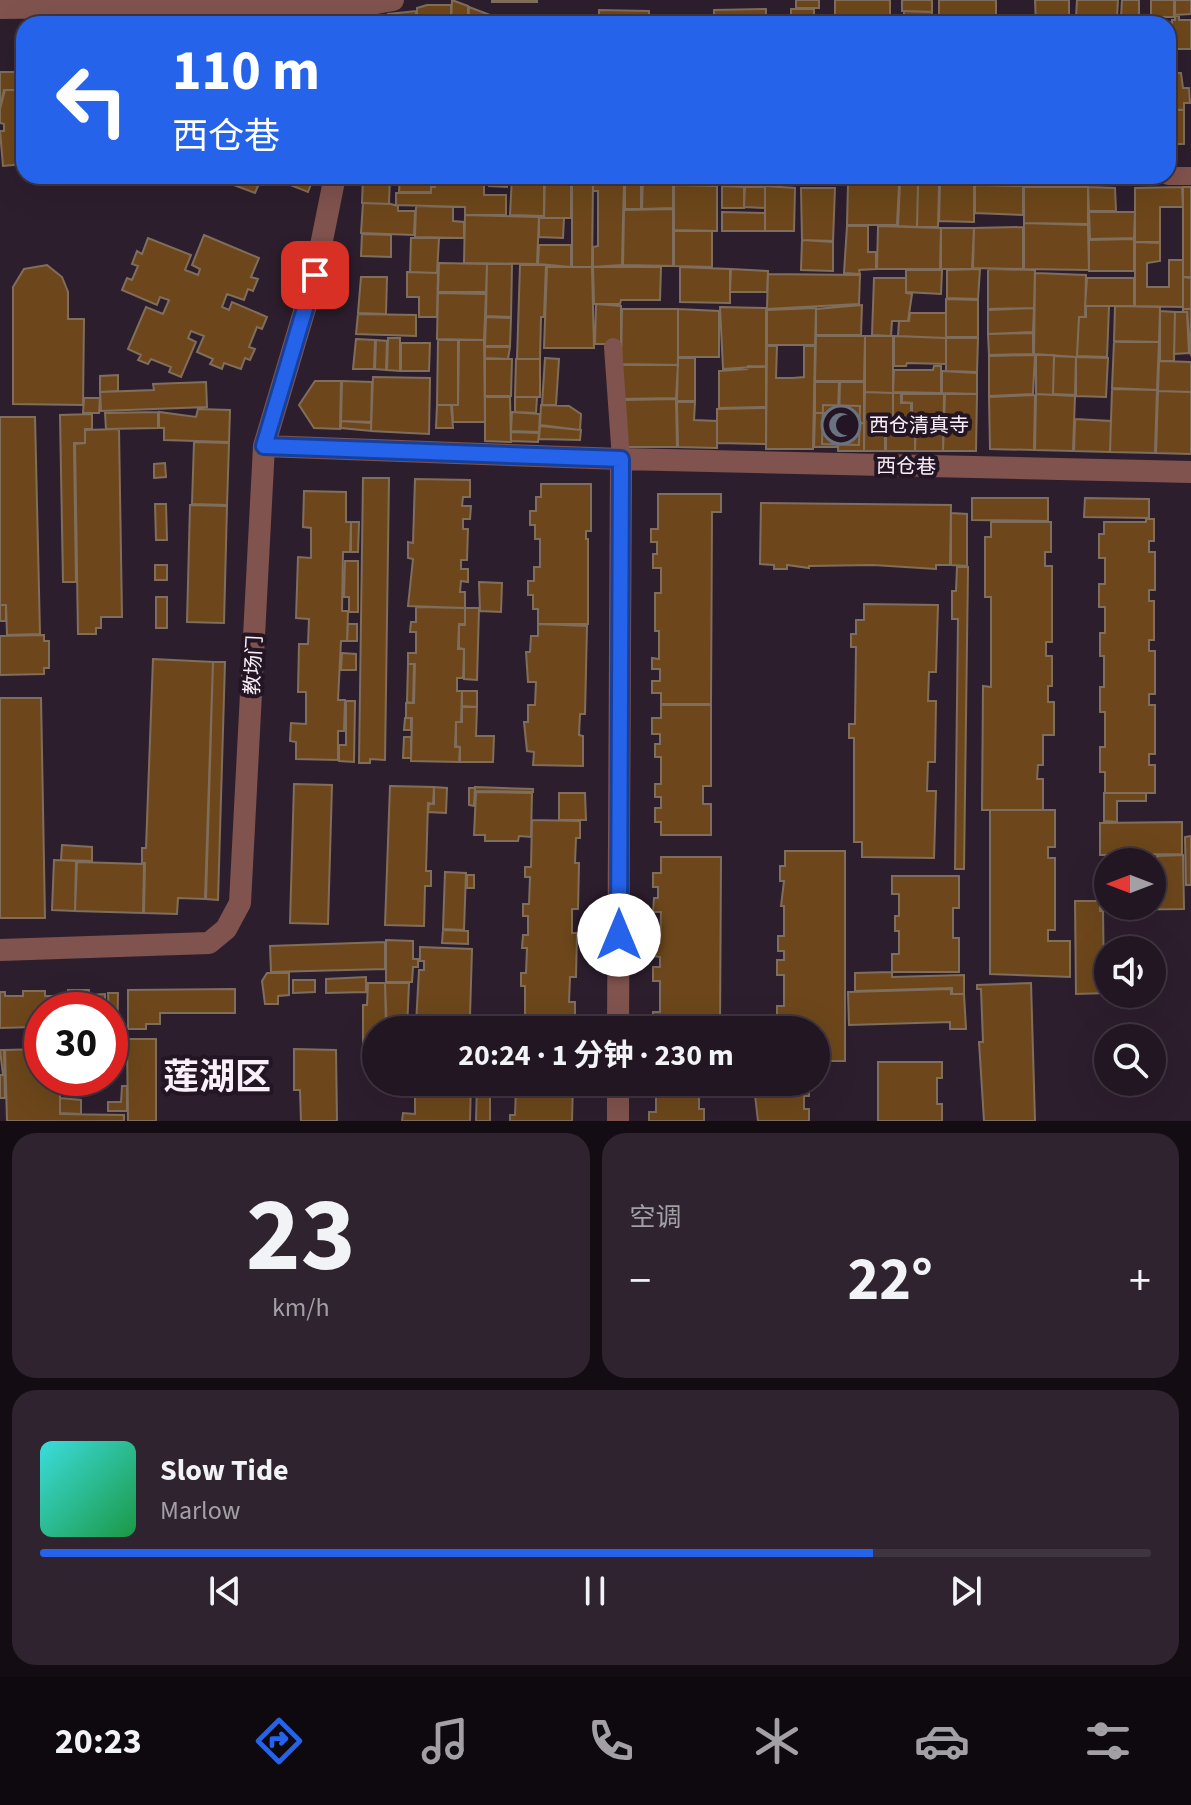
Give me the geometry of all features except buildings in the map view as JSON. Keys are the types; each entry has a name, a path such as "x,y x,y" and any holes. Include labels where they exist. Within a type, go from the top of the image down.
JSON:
{"street":[{"path":"0,8 377,9"},
{"name":"教场门","path":"0,950 209,943 226,929 237,909 241,897 264,446 315,275 333,184"},
{"name":"西仓巷","path":"264,446 621,459 1191,472"},
{"path":"618,1016 621,459"},
{"path":"618,1096 618,1121"}],"lane":[{"path":"613,347 621,459"}],"place":[{"name":"西仓清真寺","path":"841,425"}],"district":[{"name":"莲湖区","path":"217,1076"}],"route":[{"path":"315,275 264,446 621,459 619,935"}]}
